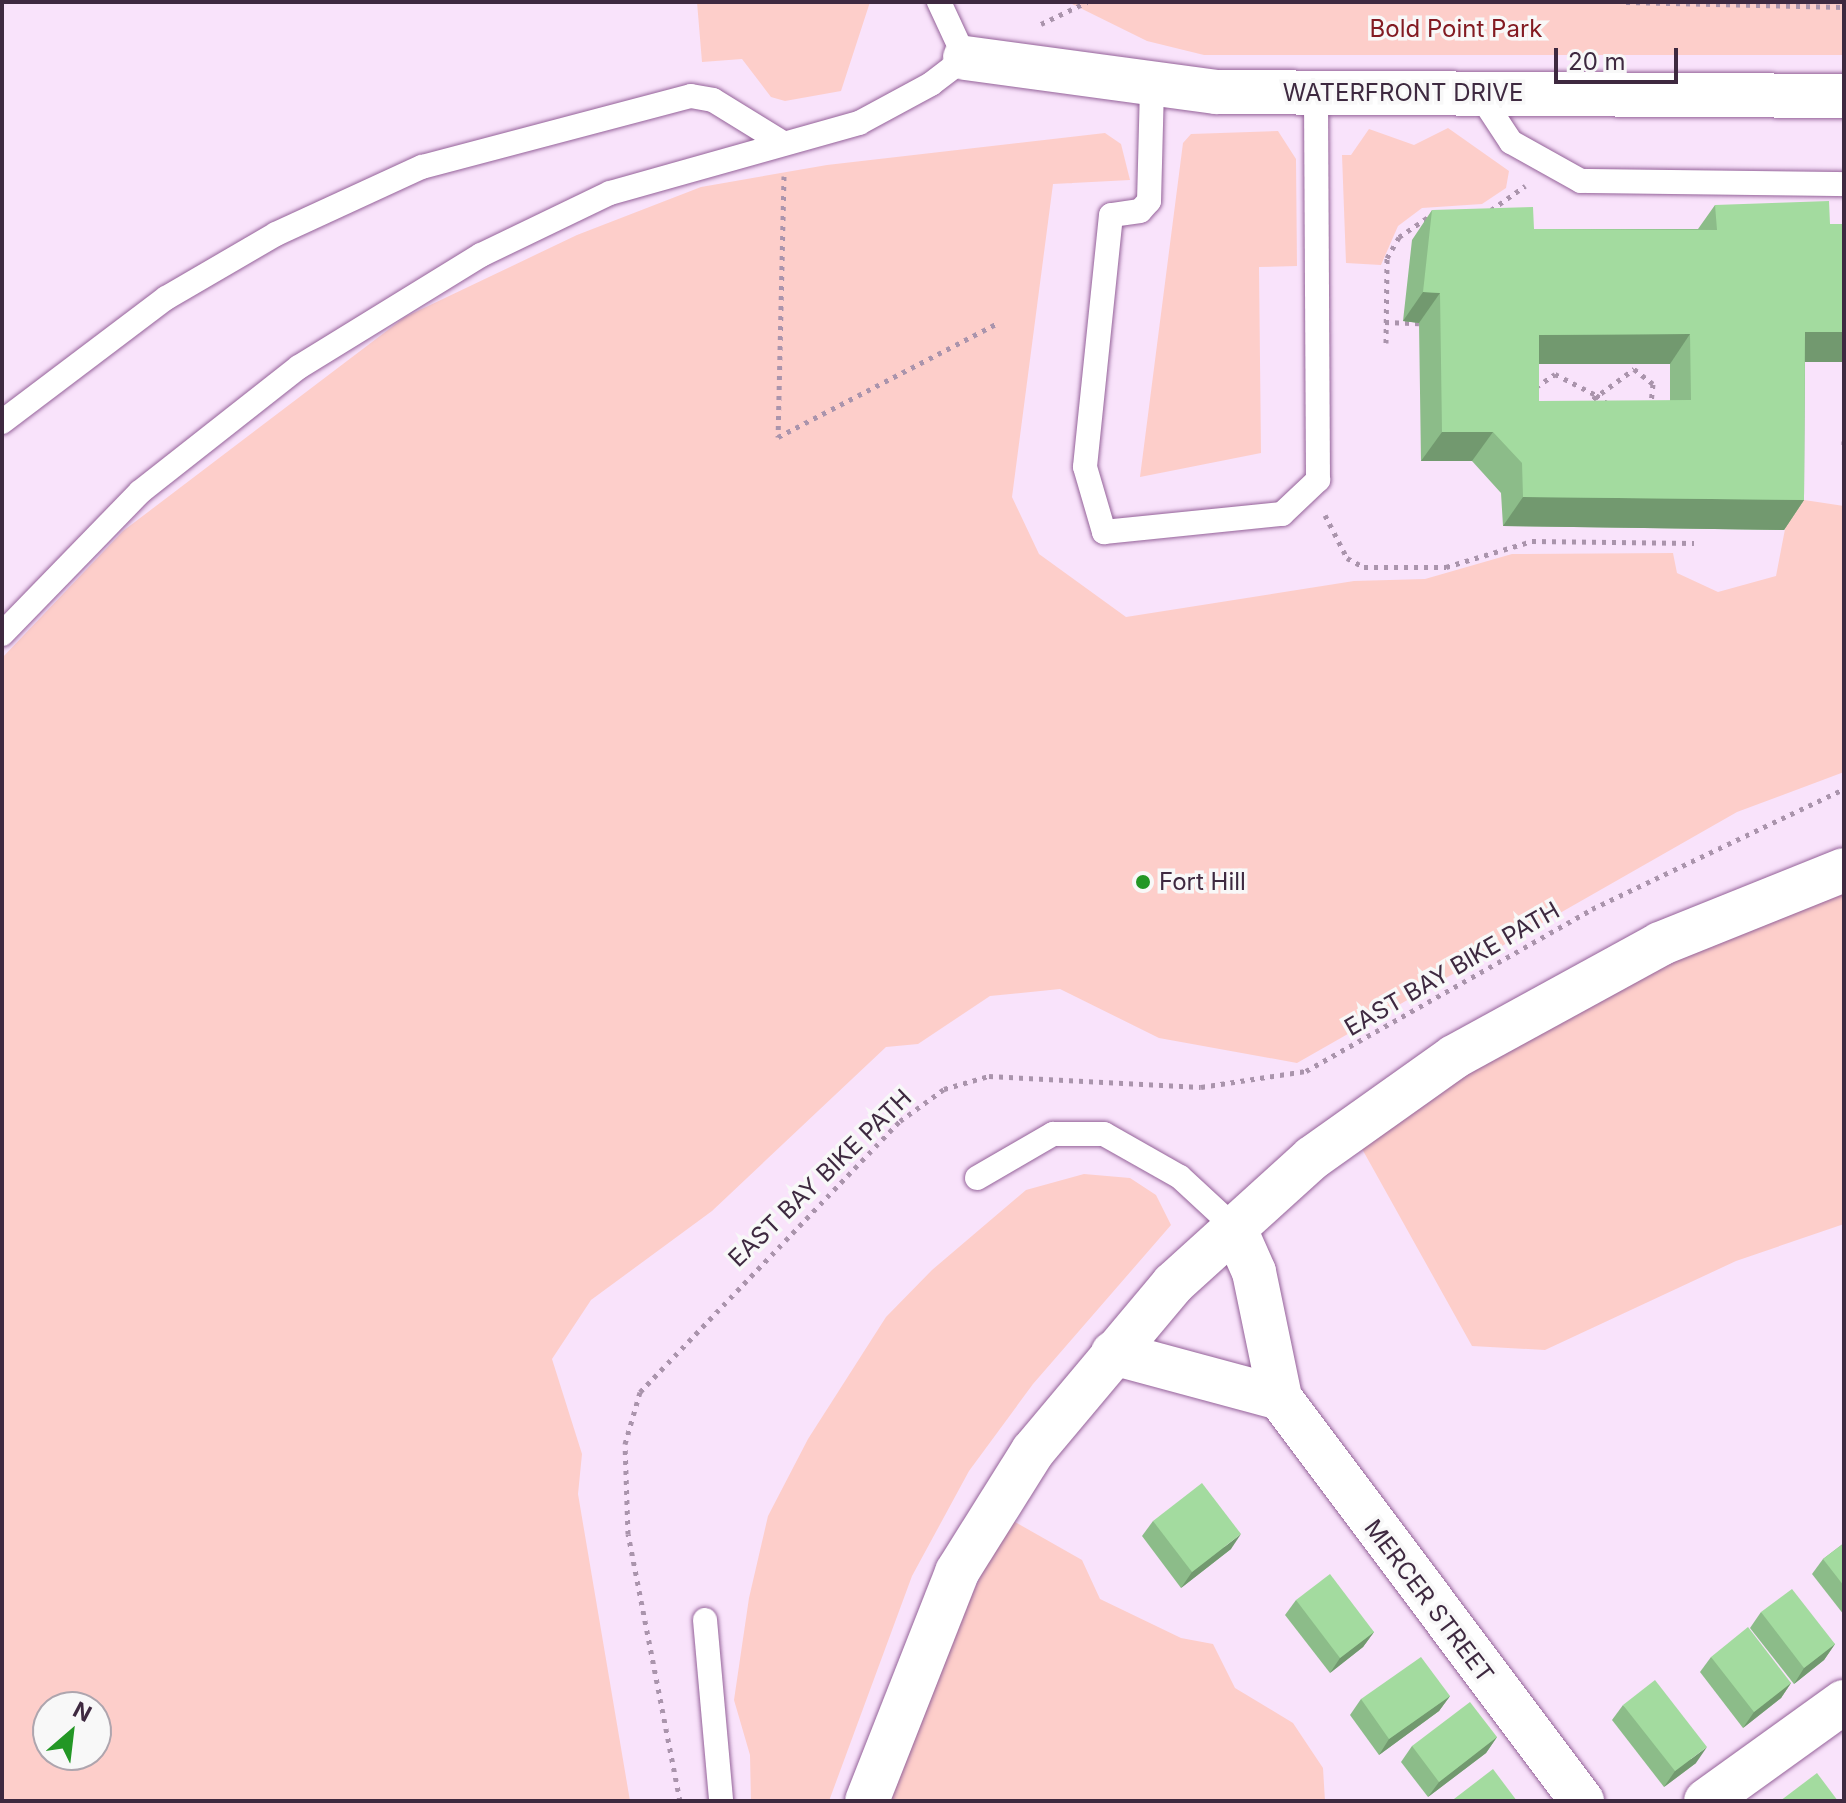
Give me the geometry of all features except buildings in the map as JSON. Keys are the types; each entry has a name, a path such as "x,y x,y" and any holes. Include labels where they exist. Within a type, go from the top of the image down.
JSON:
{"street":[{"name":"WATERFRONT DRIVE","path":"965,58 1152,87 1316,93 1844,96"},
{"path":"867,1801 957,1572 1033,1451 1113,1353 1234,1227 1312,1158 1454,1057 1660,944 1844,870"},
{"name":"MERCER STREET","path":"1234,1227 1254,1272 1280,1398 1582,1801"},
{"path":"1113,1353 1280,1398"},
{"path":"1706,1801 1844,1702"}],"lane":[{"path":"2,634 140,492 299,367 481,255 597,199 884,112 965,58 939,2"},
{"path":"1152,87 1149,201 1140,211 1111,215 1085,467 1104,532 1282,514 1318,480 1316,93"},
{"path":"1478,92 1504,134 1544,164 1601,184 1844,184"},
{"path":"2,422 166,298 276,234 422,167 691,96 713,100 783,143"},
{"path":"977,1178 1053,1134 1104,1134 1180,1177 1234,1227"},
{"path":"705,1620 721,1801"}],"path":[{"path":"1626,2 1844,7"},
{"path":"783,143 778,437 996,324"},
{"path":"1480,214 1518,194 1544,164"},
{"path":"1386,343 1387,258 1399,237 1429,213 1449,211"},
{"path":"1385,322 1419,323"},
{"path":"1574,412 1634,369 1653,384 1650,406 1639,414"},
{"path":"1534,396 1543,378 1555,374 1621,411"},
{"path":"1844,441 1844,447"},
{"path":"1311,487 1347,558 1364,567 1446,567 1532,541 1694,543"},
{"name":"EAST BAY BIKE PATH","path":"680,1801 628,1534 625,1444 640,1392 900,1121 944,1089 989,1076 1191,1087 1306,1071 1615,897 1844,789"}],"green space":[{"path":"697,2 870,2 841,91 785,101 771,97 742,59 702,62"},
{"name":"Bold Point Park","path":"1068,2 1844,2 1844,55 1204,55 1147,41"},
{"path":"1448,128 1509,171 1506,188 1482,204 1422,208 1398,226 1381,265 1346,263 1342,155 1351,155 1369,129 1414,145"},
{"path":"1278,131 1296,159 1297,266 1259,267 1261,453 1140,477 1183,143 1191,134"},
{"path":"1105,133 1121,144 1130,180 1053,184 1012,497 1039,554 1126,617 1354,581 1425,579 1512,554 1673,553 1677,573 1718,592 1776,576 1791,498 1844,506 1844,772 1737,812 1297,1063 1159,1038 1060,989 990,996 918,1044 886,1047 712,1211 591,1300 552,1359 582,1454 578,1494 630,1801 2,1801 2,658 123,531 405,317 577,235 701,187 827,165"},
{"path":"1844,888 1844,1224 1736,1261 1545,1350 1472,1346 1361,1147 1423,1083 1719,940"},
{"path":"1084,1174 1130,1178 1156,1195 1171,1225 1033,1384 969,1471 912,1576 829,1801 751,1801 750,1755 734,1700 749,1598 768,1516 808,1439 886,1317 932,1270 1026,1190"},
{"path":"1008,1518 1082,1560 1100,1599 1181,1638 1213,1644 1235,1688 1293,1723 1323,1768 1325,1801 875,1801"}],"place":[{"name":"Fort Hill","path":"1143,882"}]}
